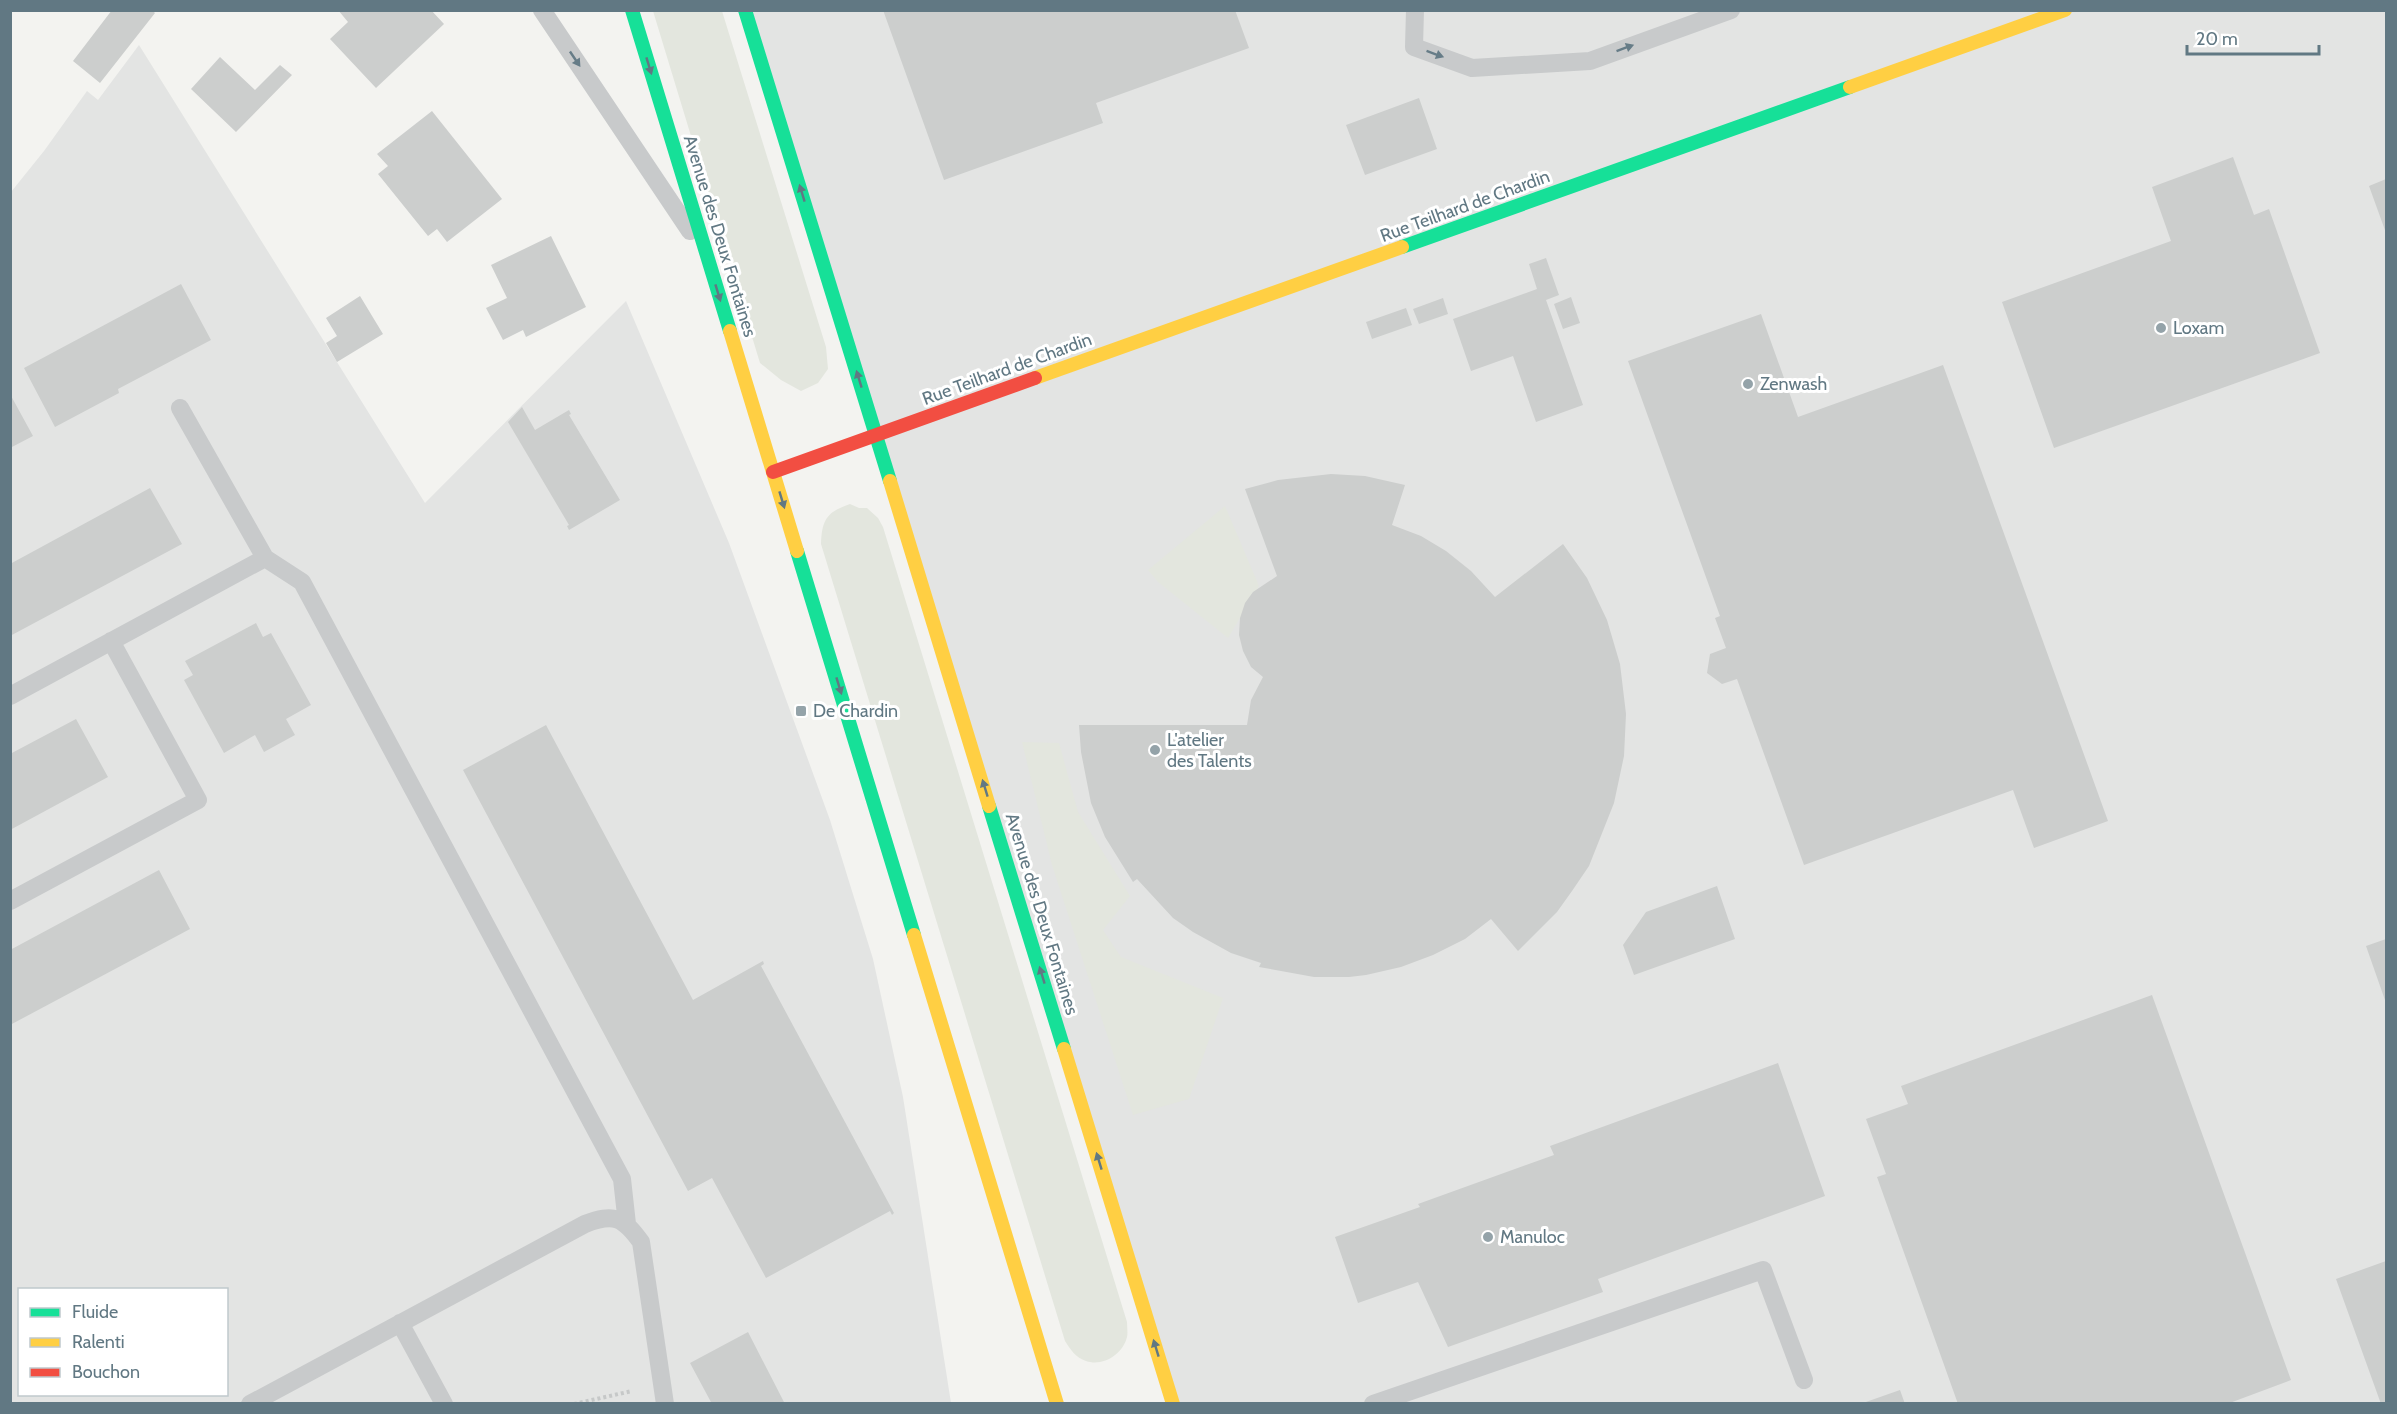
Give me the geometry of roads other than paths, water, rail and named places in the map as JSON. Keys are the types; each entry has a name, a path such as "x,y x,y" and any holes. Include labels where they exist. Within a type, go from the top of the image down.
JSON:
{"main road":[{"name":"Avenue des Deux Fontaines","path":"632,10 1058,1404"},
{"name":"Avenue des Deux Fontaines","path":"745,10 1173,1404"},
{"name":"Rue Teilhard de Chardin","path":"876,435 2065,10"},
{"path":"773,472 876,435"}],"lane":[{"path":"542,10 706,254"},
{"path":"1416,10 1414,47 1472,68 1590,61 1731,10"},
{"path":"180,408 265,558 302,582 308,592 622,1179 627,1224"},
{"path":"10,696 265,558"},
{"path":"10,901 198,800 111,641"},
{"path":"250,1404 585,1224 606,1216 627,1224 641,1242 665,1404"},
{"path":"1373,1404 1763,1270 1804,1380"},
{"path":"400,1323 444,1404"}],"place":[{"name":"Loxam","path":"2161,328"},
{"name":"Zenwash","path":"1748,384"},
{"name":"De Chardin","path":"801,711"},
{"name":"L'atelier des Talents","path":"1155,750"},
{"name":"Manuloc","path":"1488,1237"}]}
